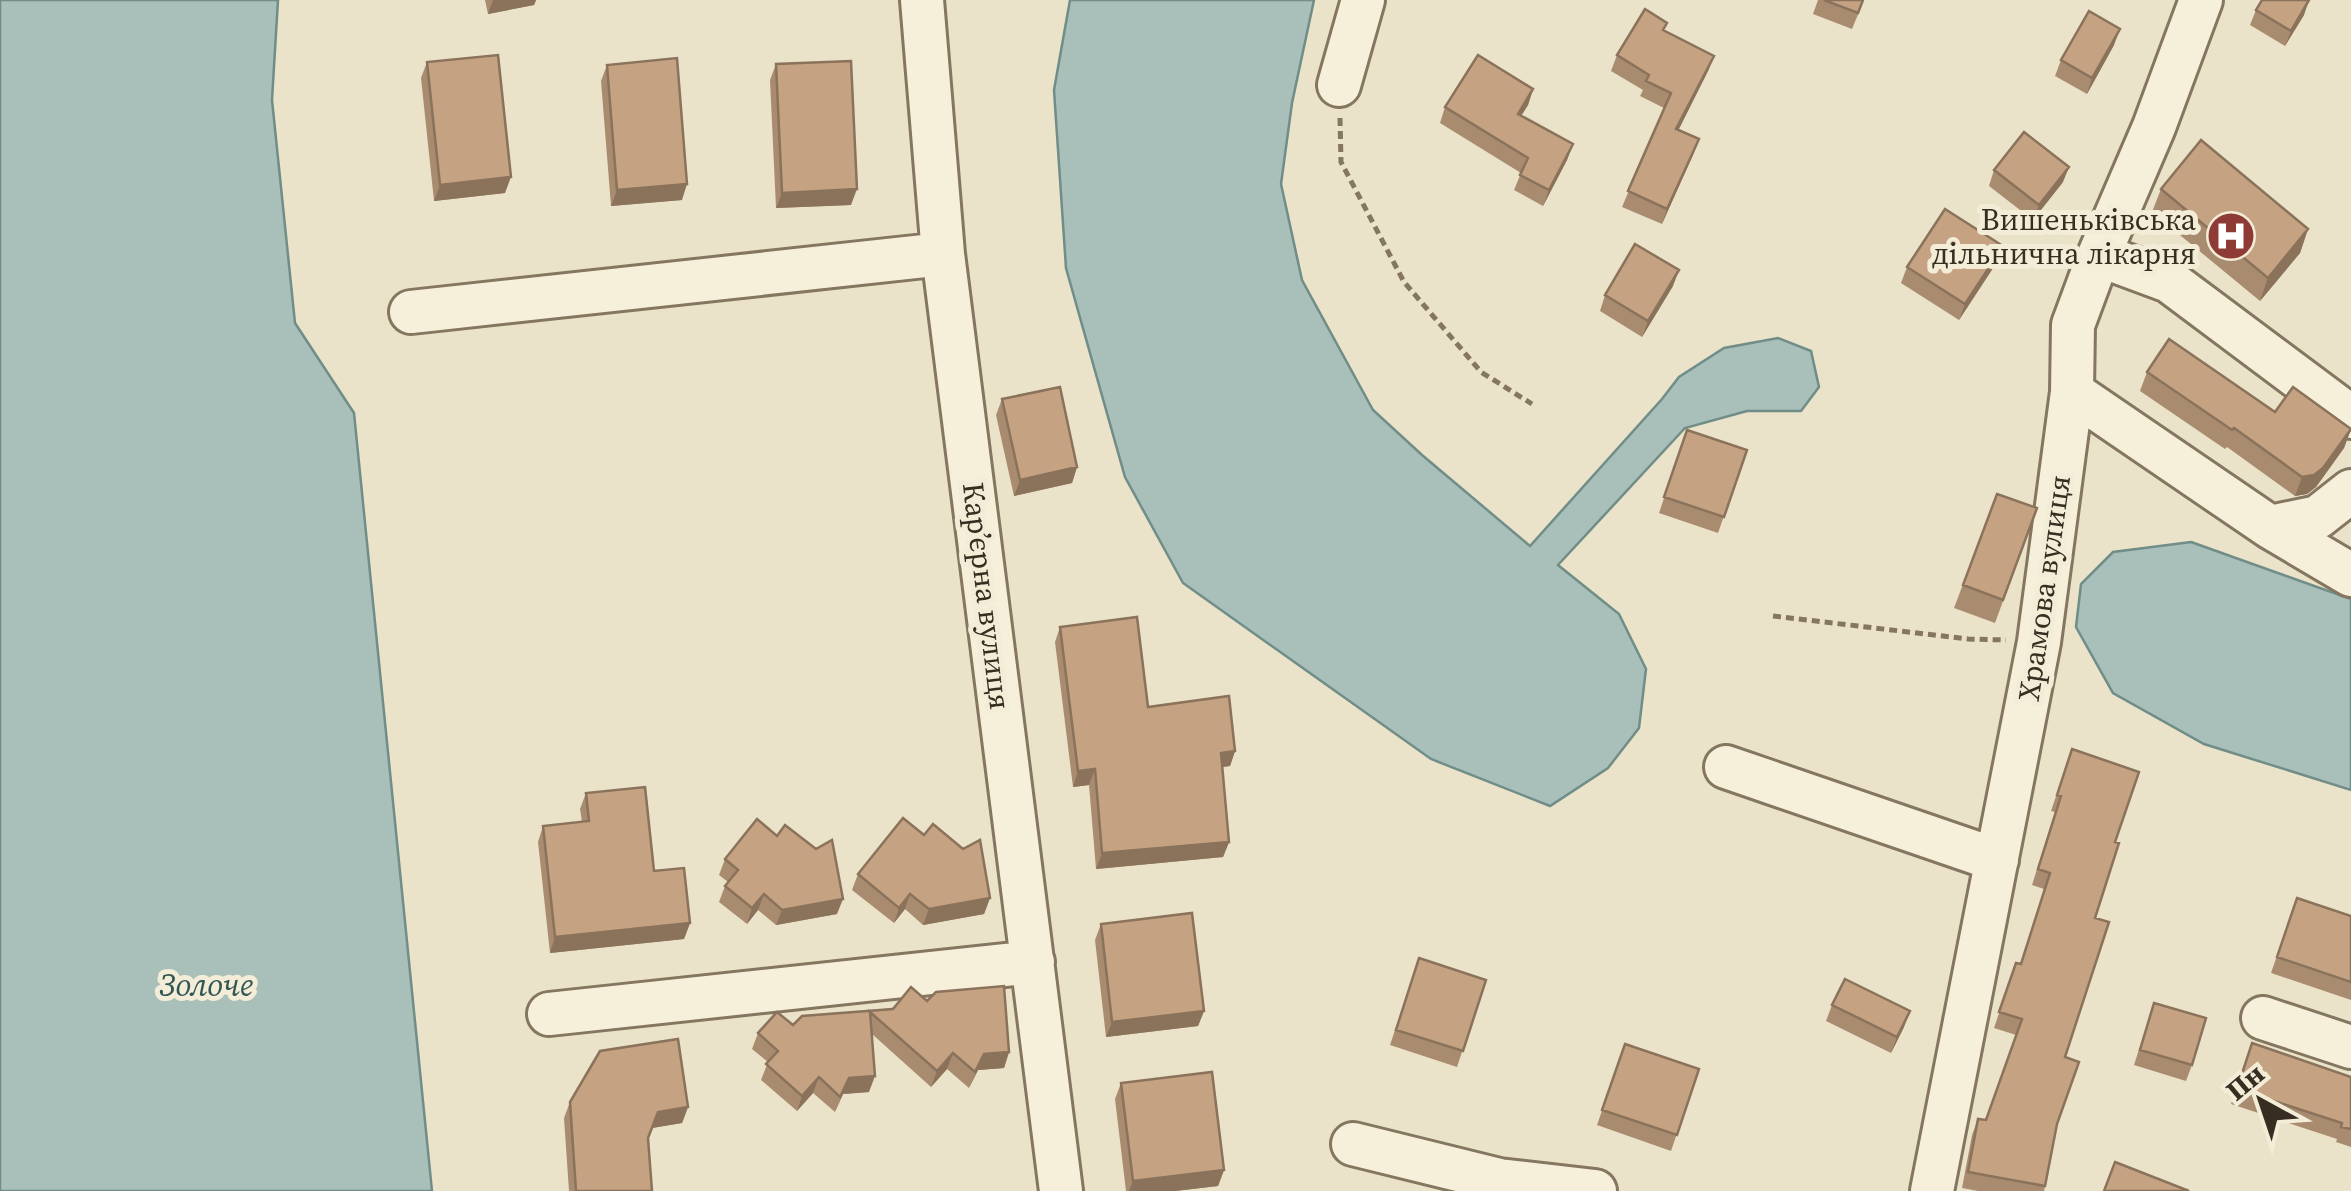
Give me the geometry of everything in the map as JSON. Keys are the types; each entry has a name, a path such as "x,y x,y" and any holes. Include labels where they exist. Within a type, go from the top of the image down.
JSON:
{"street":[{"name":"Карʼєрна вулиця","path":"922,0 944,254 1061,1191"},
{"path":"1339,86 1363,0"},
{"name":"Храмова вулиця","path":"1941,1186 1996,860 2039,642 2072,392 2073,326 2201,0"},
{"path":"411,312 944,254"},
{"path":"2098,255 2169,281 2351,417"},
{"path":"2072,392 2270,527 2351,575"},
{"path":"2270,527 2318,517 2351,491"},
{"path":"1726,768 1996,860"},
{"path":"549,1014 1033,962"},
{"path":"2263,1018 2351,1046"},
{"path":"1354,1144 1498,1180 1594,1191"}],"path":[{"path":"1339,86 1342,162 1404,282 1481,372 1532,404"},
{"path":"1773,616 1968,639 2039,642"}],"water":[{"name":"Золоче","path":"0,0 278,0 272,100 295,323 354,413 432,1191 0,1191"},
{"path":"1070,0 1314,0 1292,103 1281,184 1302,280 1373,410 1530,546 1679,377 1724,348 1778,338 1811,351 1819,387 1801,411 1747,411 1685,428 1558,565 1619,614 1646,669 1639,728 1608,768 1550,806 1431,759 1183,583 1125,477 1066,268 1054,90"},
{"path":"2191,542 2351,599 2351,790 2204,744 2113,693 2076,627 2081,584 2113,552"}],"building":[{"path":"1824,0 1863,0 1858,13"},
{"path":"2262,0 2309,0 2291,31 2256,10"},
{"path":"1645,9 1667,23 1663,30 1714,56 1676,129 1699,139 1667,209 1628,191 1671,93 1646,81 1649,75 1617,55"},
{"path":"2089,11 2120,29 2092,78 2061,60"},
{"path":"498,55 511,177 440,185 427,62"},
{"path":"1478,55 1533,89 1518,114 1573,144 1549,190 1520,175 1528,158 1445,107"},
{"path":"677,58 687,184 617,190 607,65"},
{"path":"851,61 857,189 782,193 776,64"},
{"path":"2024,132 2069,167 2039,205 1994,170"},
{"path":"2201,140 2308,229 2268,278 2161,189"},
{"path":"1945,209 2003,246 1965,304 1907,267"},
{"path":"1635,244 1679,270 1648,321 1605,295"},
{"path":"2169,339 2275,412 2293,387 2351,429 2323,468 2302,477 2147,372"},
{"path":"1060,387 1077,467 1020,480 1002,399"},
{"path":"1687,430 1747,450 1724,517 1664,497"},
{"path":"1997,494 2037,508 2003,600 1963,585"},
{"path":"1137,617 1148,707 1229,696 1235,751 1221,753 1229,842 1102,853 1095,769 1078,771 1060,627"},
{"path":"2072,749 2139,772 2095,918 2109,922 2065,1057 2079,1062 2057,1124 2045,1186 1968,1172 1978,1119 1986,1120 2022,1019 1999,1012 2016,963 2021,964 2050,873 2038,869"},
{"path":"645,787 654,871 684,868 690,923 555,937 543,826 589,821 586,793"},
{"path":"903,818 924,835 933,824 963,849 980,840 990,898 929,909 910,894 899,908 858,874"},
{"path":"757,819 777,836 785,825 816,849 832,840 843,899 782,910 764,894 752,908 725,886 738,870 725,859"},
{"path":"2297,898 2351,916 2351,982 2277,957"},
{"path":"1192,913 1204,1011 1112,1022 1101,924"},
{"path":"1419,958 1486,980 1463,1051 1396,1030"},
{"path":"1845,979 1910,1011 1897,1037 1832,1005"},
{"path":"1004,986 1009,1052 984,1054 975,1072 953,1053 937,1071 870,1012 875,1076 849,1078 840,1097 819,1077 802,1096 766,1064 778,1051 758,1033 777,1012 793,1025 802,1016 893,1009 911,987 927,1001 936,992"},
{"path":"2154,1003 2206,1018 2192,1065 2140,1050"},
{"path":"678,1039 688,1107 658,1112 648,1138 652,1191 576,1191 570,1102 600,1051"},
{"path":"2252,1043 2351,1077 2351,1129 2237,1089"},
{"path":"1625,1044 1699,1069 1677,1135 1602,1110"},
{"path":"1212,1072 1224,1170 1133,1181 1121,1083"},
{"path":"2115,1162 2189,1191 2104,1191"}],"place":[{"name":"Вишеньківська дільнична лікарня","path":"2231,236"}]}
